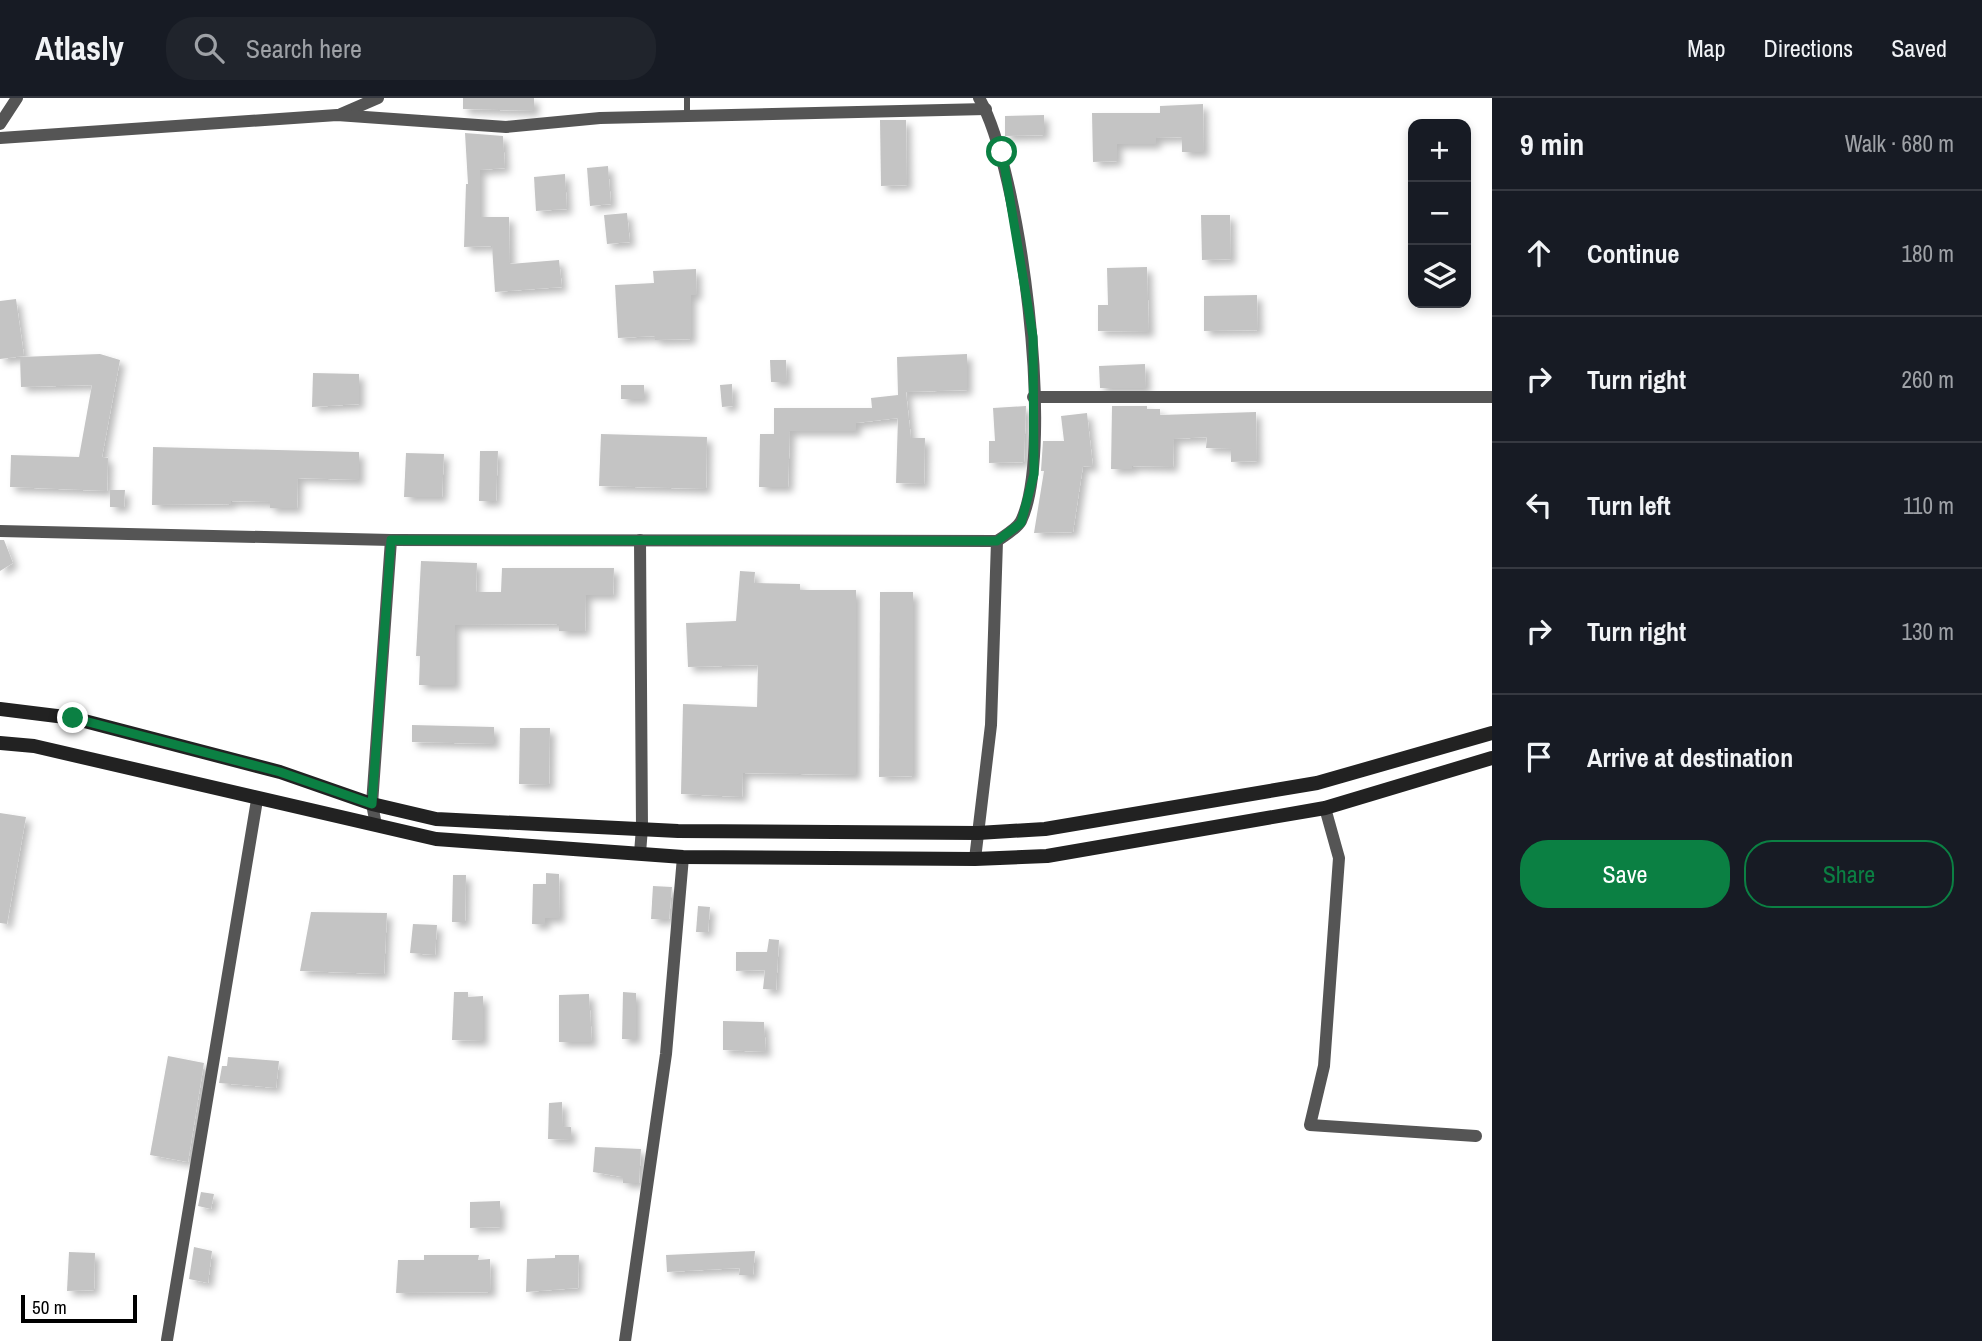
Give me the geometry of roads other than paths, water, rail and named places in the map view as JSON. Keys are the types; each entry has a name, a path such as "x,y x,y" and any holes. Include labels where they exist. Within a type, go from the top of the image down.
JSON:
{"main road":[{"path":"0,709 73,718 280,772 372,804 436,819 678,831 978,833 1045,829 1317,783 1492,733"},
{"path":"0,743 34,746 257,800 436,839 683,857 975,859 1046,856 1325,808 1492,758"},
{"path":"1317,783 1325,808"},
{"path":"1045,829 1046,856"}],"street":[{"path":"0,124 17,98"},
{"path":"337,115 378,98"},
{"path":"0,138 337,115 506,127 600,118 982,103 1002,152 1031,324 1034,397 1034,474 1021,523 997,541 391,540 0,531"},
{"path":"1034,397 1492,397"},
{"path":"376,825 372,804 391,540"},
{"path":"640,540 640,853"},
{"path":"975,859 990,725 997,541"},
{"path":"167,1340 257,800"},
{"path":"1325,808 1339,858 1324,1066 1310,1125 1476,1136"},
{"path":"625,1341 666,1054 683,857"}],"lane":[{"path":"687,98 687,115"}]}
